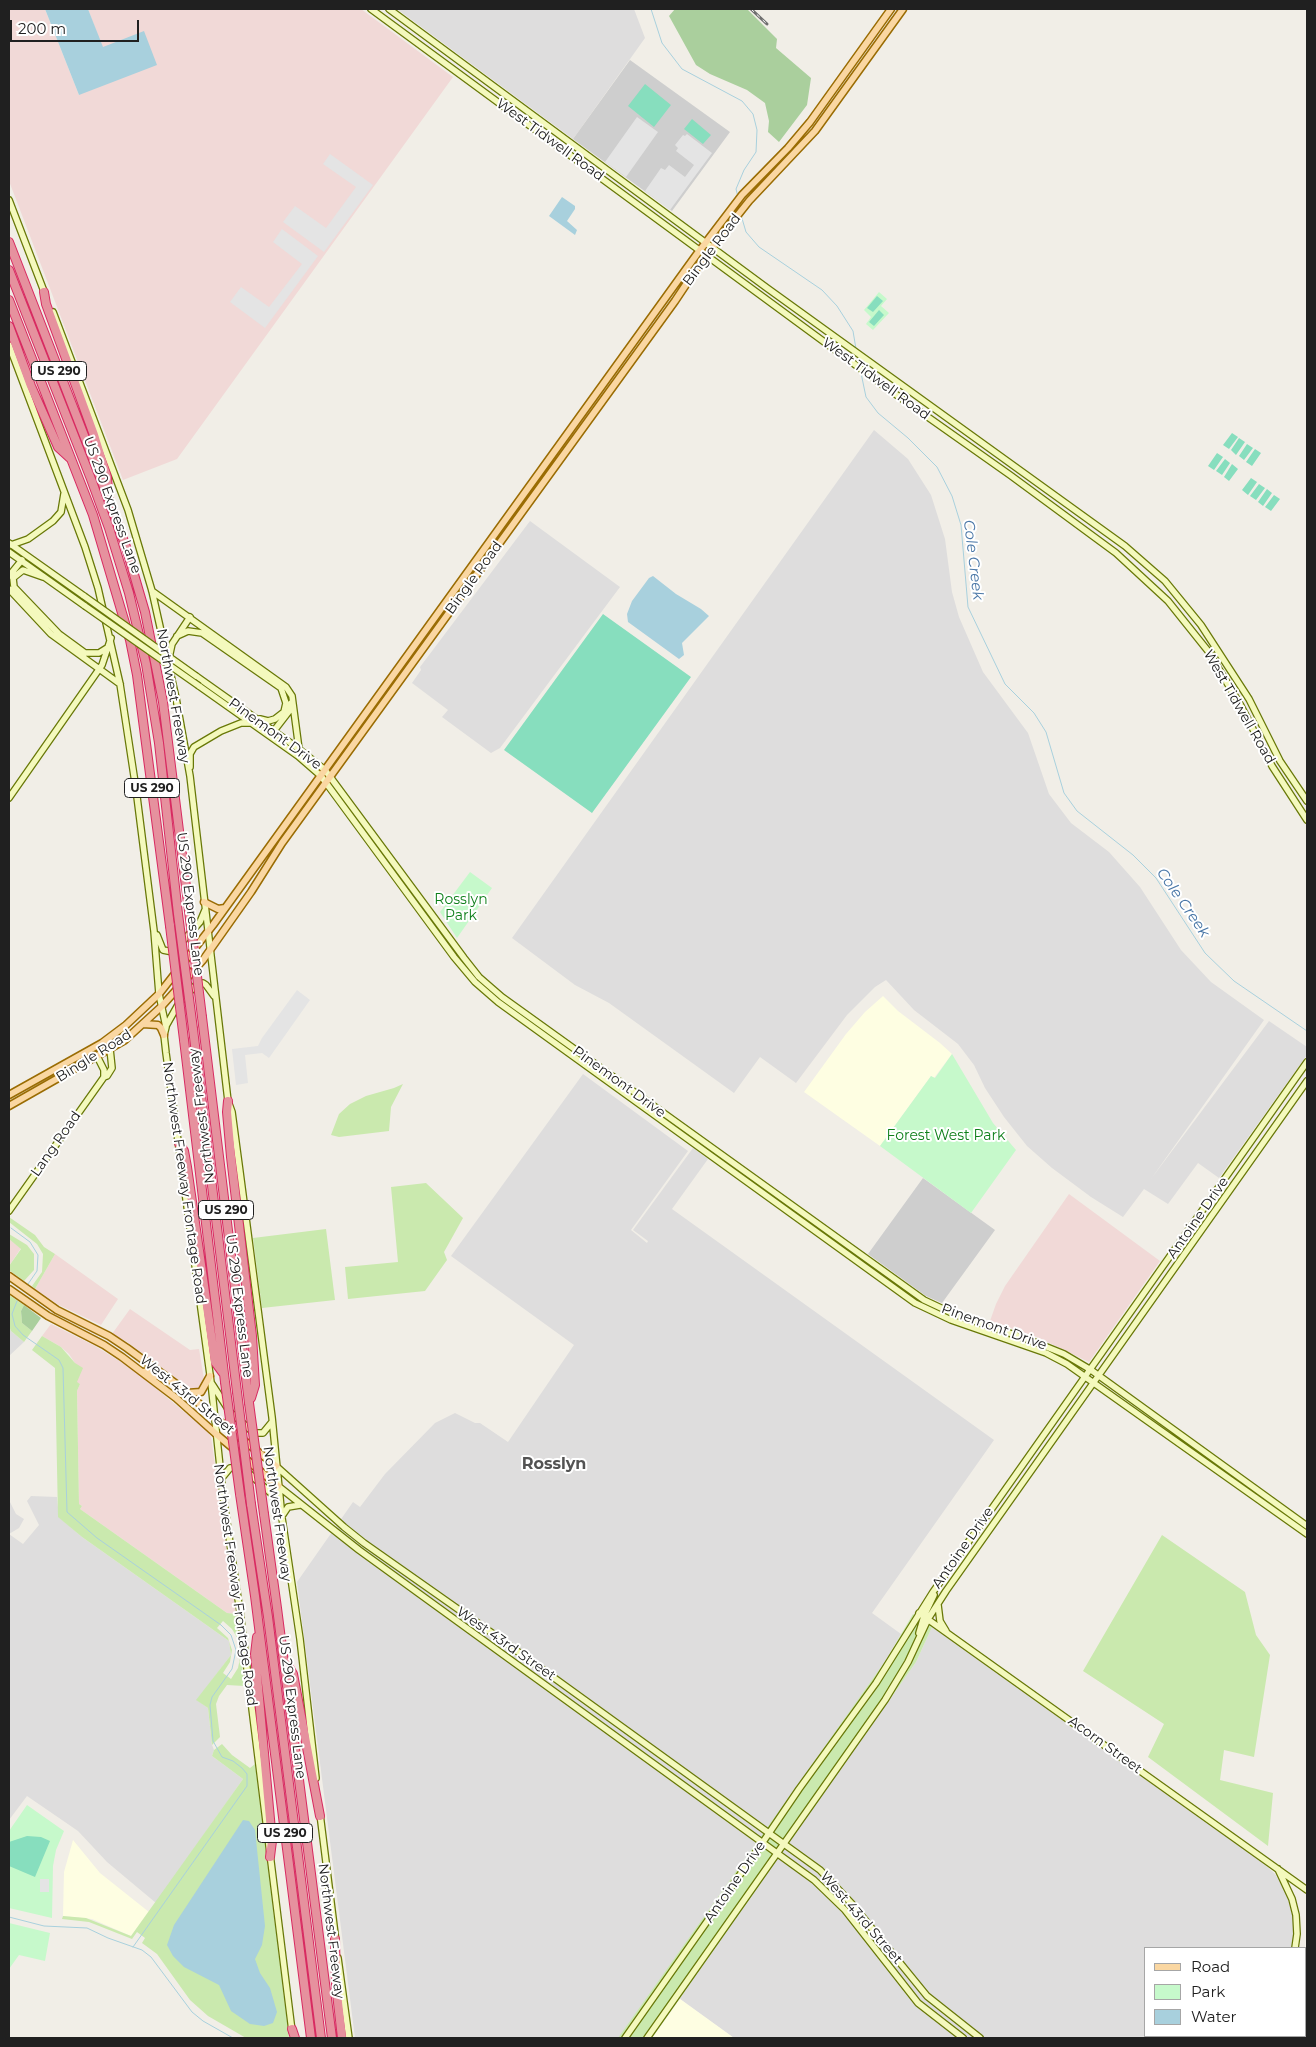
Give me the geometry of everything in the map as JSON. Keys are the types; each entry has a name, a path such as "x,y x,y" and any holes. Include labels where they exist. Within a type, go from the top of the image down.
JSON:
{"highway":[{"name":"Northwest Freeway","path":"9,242 109,500 137,584 157,668 170,743 249,1402 284,1658 332,2038"},
{"name":"US 290 Express Lane","path":"9,270 99,498 129,593 145,658 155,716 251,1504 268,1618 321,2038"},
{"path":"44,292 46,304 94,435 107,477 109,500"},
{"name":"Northwest Freeway","path":"9,300 104,550 137,675 170,926 225,1378 259,1627 311,2038"},
{"path":"9,326 58,447 71,460"},
{"path":"228,1101 227,1112 231,1157 252,1336 255,1385 249,1402"},
{"path":"179,1143 184,1151 187,1167 215,1362 225,1378"},
{"path":"259,1627 255,1654 272,1841 270,1857"},
{"path":"284,1658 293,1674 320,1816"},
{"path":"335,1939 336,1985 342,2038"},
{"path":"292,2029 294,2038"}],"main road":[{"name":"West Tidwell Road","path":"371,9 868,374 1116,553 1168,601 1208,651 1241,706 1272,766 1307,820"},
{"name":"West Tidwell Road","path":"389,9 838,339 1104,530 1151,569 1190,608 1216,645 1251,702 1280,761 1307,801"},
{"name":"Bingle Road","path":"9,1095 102,1043 122,1028 159,994 208,932 700,250 748,188 796,140 825,103 891,9"},
{"name":"Bingle Road","path":"9,1106 125,1040 162,1007 210,952 282,843 646,341 706,255 753,196 800,148 832,108 903,9"},
{"path":"873,34 881,40"},
{"path":"825,103 832,108"},
{"path":"598,176 604,168"},
{"path":"765,171 772,177"},
{"path":"641,207 646,199"},
{"path":"9,200 115,474 152,591 168,660 190,776 228,1101 232,1112 239,1163 272,1422 282,1518 300,1639 335,1939 349,2038"},
{"path":"802,325 808,317"},
{"name":"Northwest Freeway Frontage Road","path":"9,345 85,547 111,638 129,736 159,994 166,1027 164,1035 210,1379 213,1416 240,1612 292,2029"},
{"path":"948,431 954,423"},
{"path":"1010,475 1017,467"},
{"path":"10,544 28,539 53,521 61,512 64,490"},
{"path":"1098,540 1104,530"},
{"name":"Pinemont Drive","path":"10,544 196,676 253,720"},
{"name":"Pinemont Drive","path":"9,552 199,686 299,749 323,773 362,819 479,977 502,997 869,1260 923,1303 1027,1339 1064,1354 1091,1370 1148,1416"},
{"path":"9,576 20,560 25,559 57,577"},
{"path":"43,577 23,570 13,578 14,587 59,634 86,653 99,653 107,648"},
{"path":"460,582 468,587"},
{"path":"9,589 51,634 120,684"},
{"path":"152,591 286,687 292,696 299,749"},
{"path":"168,660 172,644 190,617"},
{"path":"177,636 188,631 202,633 281,688 286,703 280,716 268,721 253,720 241,723 221,731 194,747 190,758 190,776"},
{"path":"9,798 99,669 106,656 111,638"},
{"path":"272,733 290,710 292,696"},
{"path":"1241,706 1251,702"},
{"path":"363,717 370,723"},
{"name":"Pinemont Drive","path":"272,733 298,756 323,773"},
{"name":"Pinemont Drive","path":"329,780 358,825 454,958 475,982 492,997 865,1267 952,1320 1025,1346 1067,1364 1148,1416 1249,1488 1307,1526"},
{"path":"358,825 362,819"},
{"path":"275,839 282,843"},
{"path":"397,880 403,876"},
{"path":"404,889 408,883"},
{"path":"152,921 160,946 166,952 173,952 200,922 205,906"},
{"path":"205,906 225,908"},
{"path":"166,1027 179,1003 196,984 202,983 206,985 216,1002"},
{"path":"143,1024 158,1025 164,1035"},
{"path":"104,1077 104,1070 97,1056 122,1028"},
{"name":"Lang Road","path":"9,1211 104,1077 107,1076 111,1069 110,1049"},
{"name":"Antoine Drive","path":"647,2038 885,1700 908,1662 920,1637 919,1630 937,1586 1307,1062"},
{"name":"Antoine Drive","path":"625,2038 799,1789 924,1616 939,1602 1097,1375 1307,1081"},
{"path":"1277,1104 1286,1111"},
{"path":"670,1127 674,1121"},
{"path":"1244,1153 1252,1159"},
{"path":"1202,1212 1209,1218"},
{"path":"865,1267 869,1260"},
{"name":"West 43rd Street","path":"9,1276 57,1310 111,1338 167,1377 276,1466 364,1543 820,1870 852,1904 926,1996 980,2038"},
{"name":"West 43rd Street","path":"9,1289 48,1316 104,1345 143,1372 324,1524 814,1880 845,1910 918,2003 962,2038"},
{"path":"104,1345 111,1338"},
{"path":"1025,1346 1027,1339"},
{"path":"143,1372 149,1371 157,1376 167,1377"},
{"path":"176,1398 185,1391 201,1392 210,1379 230,1412 254,1433 263,1433 272,1422"},
{"path":"1044,1435 1051,1441"},
{"path":"221,1479 230,1468 242,1467 274,1496 282,1518"},
{"name":"Pinemont Drive","path":"1249,1488 1307,1534"},
{"path":"282,1518 288,1507 300,1504"},
{"path":"318,1504 316,1513 324,1524"},
{"path":"939,1602 940,1621 947,1633"},
{"name":"Acorn Street","path":"924,1616 1307,1888"},
{"path":"631,1746 637,1738"},
{"path":"1278,1869 1292,1899 1296,1915 1297,1934 1295,1947"},
{"path":"845,1910 852,1904"}],"shaded area":[{"path":"9,9 45,9 79,95 102,47 88,9 361,9 453,77 177,459 123,480 9,181"},
{"path":"397,9 634,9 645,38 573,139"},
{"path":"630,60 730,132 672,211 573,139"},
{"path":"637,117 658,132 626,177 605,162"},
{"path":"687,134 712,153 670,210 645,191 661,168 665,170 669,165 685,177 694,165 676,151 678,148 675,145 683,135"},
{"path":"330,154 373,185 324,252 283,222 295,206 326,228 356,187 323,164"},
{"path":"282,229 318,256 265,328 230,302 241,287 269,307 302,264 273,242"},
{"path":"874,430 908,459 931,495 945,539 952,592 959,617 983,672 1028,733 1049,794 1071,823 1109,852 1140,887 1181,950 1211,982 1264,1020 1151,1179 1269,1021 1307,1047 1307,1055 1219,1178 1198,1163 1168,1204 1144,1189 1123,1217 1091,1197 1052,1168 1027,1146 1004,1117 985,1088 974,1065 958,1044 914,1010 886,980 875,987 847,1015 796,1083 760,1057 734,1093 609,1003 575,985 512,938"},
{"path":"530,521 620,587 500,748 491,753 442,717 448,710 412,683 421,670 420,667"},
{"path":"297,990 310,1000 269,1058 262,1053 245,1055 248,1083 236,1085 232,1049 258,1046"},
{"path":"883,996 898,1011 952,1054 934,1078 931,1076 880,1146 804,1092 846,1034 865,1012"},
{"path":"583,1074 688,1151 631,1230 647,1243 648,1241 633,1230 693,1148 708,1159 672,1209 994,1440 872,1613 901,1634 886,1660 781,1810 802,1824 916,1662 932,1627 1263,1863 1275,1874 1284,1887 1293,1917 1294,1935 1292,1947 1144,1947 1144,2037 1276,2038 734,2038 658,1983 619,2038 355,2038 297,1582 353,1502 360,1507 385,1474 435,1423 455,1413 475,1423 480,1423 508,1442 574,1345 451,1256"},
{"path":"923,1178 995,1230 942,1303 926,1296 868,1254"},
{"path":"1069,1194 1160,1261 1089,1362 1037,1337 990,1321 1005,1286"},
{"path":"9,1239 21,1248 9,1266"},
{"path":"55,1254 118,1299 101,1325 57,1304 35,1289"},
{"path":"130,1309 190,1350 199,1349 204,1379 204,1384 200,1389 192,1390 127,1342 112,1334"},
{"path":"51,1324 95,1346 134,1370 207,1431 211,1437 236,1614 227,1613 80,1509 82,1506 79,1504 77,1391 80,1384 77,1383 75,1363 69,1354 42,1336"},
{"path":"9,1326 11,1331 24,1342 9,1356"},
{"path":"31,1496 57,1497 59,1517 82,1537 229,1641 231,1655 197,1700 208,1708 214,1750 212,1756 243,1779 156,1903 107,1862 78,1831 27,1796 9,1820 9,1534 23,1544 39,1525 27,1501"},
{"path":"9,1500 16,1514 24,1519 19,1528 9,1534"},
{"path":"73,1840 100,1873 149,1912 131,1936 92,1919 63,1916 64,1872"},
{"path":"40,1879 49,1879 49,1892 40,1892"},
{"path":"680,1999 734,2038 652,2038"}],"green space":[{"path":"675,9 747,9 777,39 776,48 811,78 807,105 779,142 768,132 769,121 765,103 747,90 710,74 696,65 669,16"},
{"path":"645,84 671,105 654,127 628,106"},
{"path":"692,119 711,135 703,144 684,129"},
{"path":"879,292 887,299 881,306 889,313 873,330 866,324 871,317 864,310"},
{"path":"877,296 883,301 873,312 867,308"},
{"path":"879,310 884,315 874,326 869,322"},
{"path":"1232,433 1238,437 1229,449 1223,445"},
{"path":"1239,438 1245,442 1236,455 1231,450"},
{"path":"1247,444 1253,448 1244,460 1239,456"},
{"path":"1255,449 1261,453 1252,466 1246,462"},
{"path":"1217,453 1223,457 1214,470 1208,466"},
{"path":"1225,459 1230,463 1222,475 1216,471"},
{"path":"1232,464 1238,469 1229,481 1224,477"},
{"path":"1251,478 1257,482 1248,495 1242,490"},
{"path":"1259,484 1265,488 1256,500 1250,496"},
{"path":"1267,489 1272,493 1263,506 1258,502"},
{"path":"1274,495 1280,499 1271,511 1265,507"},
{"path":"603,614 691,677 592,813 504,750"},
{"name":"Rosslyn Park","path":"470,872 492,888 457,938 440,912"},
{"name":"Forest West Park","path":"952,1054 993,1123 1016,1150 971,1213 880,1146 931,1076 935,1078"},
{"path":"403,1084 391,1107 389,1131 339,1137 331,1135 339,1114 350,1104 366,1096"},
{"path":"426,1183 463,1218 444,1252 447,1260 425,1291 348,1299 345,1267 398,1262 391,1187"},
{"path":"9,1217 35,1235 44,1247 55,1254 35,1289 32,1286 42,1272 43,1254 37,1244 9,1222"},
{"path":"326,1229 335,1300 262,1308 253,1238"},
{"path":"9,1234 27,1245 34,1254 34,1270 24,1281 9,1270 9,1266 21,1249 9,1239"},
{"path":"9,1295 24,1305 21,1311 22,1323 32,1331 24,1342 11,1331 9,1326"},
{"path":"24,1305 41,1318 32,1331 22,1323 21,1311"},
{"path":"42,1336 61,1347 75,1363 83,1368 77,1382 80,1384 77,1391 79,1504 82,1506 80,1509 227,1613 236,1614 239,1641 232,1629 223,1621 217,1628 229,1641 82,1537 58,1517 55,1368 32,1350"},
{"path":"1162,1535 1245,1592 1256,1635 1270,1655 1254,1757 1224,1750 1220,1780 1273,1793 1268,1846 1148,1757 1164,1724 1083,1671"},
{"path":"913,1614 932,1627 916,1662 652,2038 618,2038 886,1660"},
{"path":"229,1641 232,1650 230,1662 223,1673 231,1679 238,1668 241,1653 244,1686 227,1685 219,1696 216,1704 220,1737 212,1745 208,1708 196,1700 231,1655"},
{"path":"222,1744 232,1755 250,1768 255,1764 289,2038 246,2038 208,2016 190,2000 157,1954 142,1943 145,1938 137,1932 132,1939 89,1922 62,1919 63,1916 86,1918 131,1936 243,1779 212,1756 214,1750"},
{"path":"27,1805 64,1831 56,1850 53,1866 52,1918 9,1908 9,1831"},
{"path":"27,1836 41,1837 50,1841 35,1877 9,1866 9,1842"},
{"path":"9,1923 50,1933 45,1961 19,1955 9,1969"}],"water":[{"path":"45,9 88,9 103,47 144,31 157,65 79,95"},
{"path":"562,197 575,206 567,221 577,230 575,235 549,216"},
{"path":"653,576 709,616 682,643 684,655 679,659 628,622 627,614 632,601 649,578"},
{"path":"243,1820 249,1821 255,1830 265,1926 262,1945 255,1959 260,1973 270,1988 277,2012 273,2023 264,2026 250,2024 231,2011 219,1985 184,1967 173,1956 167,1945 174,1925"}],"waterway":[{"name":"Cole Creek","path":"651,9 662,43 682,69 742,101 753,114 757,130 756,152 744,170 736,189 738,197"},
{"name":"Cole Creek","path":"741,215 746,232 759,247 822,290 837,306 853,331 856,349"},
{"name":"Cole Creek","path":"857,355 859,364"},
{"name":"Cole Creek","path":"861,373 866,397 878,413 908,438 937,467 952,496 961,525 968,607 1005,684 1034,713 1046,732 1064,793 1077,811 1133,855 1156,878 1205,953 1234,981 1307,1031"},
{"path":"11,1228 30,1242 38,1255 37,1271 28,1284"},
{"path":"17,1301 12,1314 15,1326 23,1335 59,1360 63,1368 67,1512 97,1538 221,1625 231,1635 236,1650 232,1669 212,1697 210,1705 213,1741 222,1757 233,1761 247,1774 247,1786 133,1947"},
{"path":"9,1917 44,1926 87,1928 142,1950 151,1957 192,2012 203,2021 233,2038"}],"railway":[{"path":"751,9 767,24"},
{"path":"1306,1976 1307,1969"}],"district":[{"name":"Rosslyn","path":"554,1464"}]}
